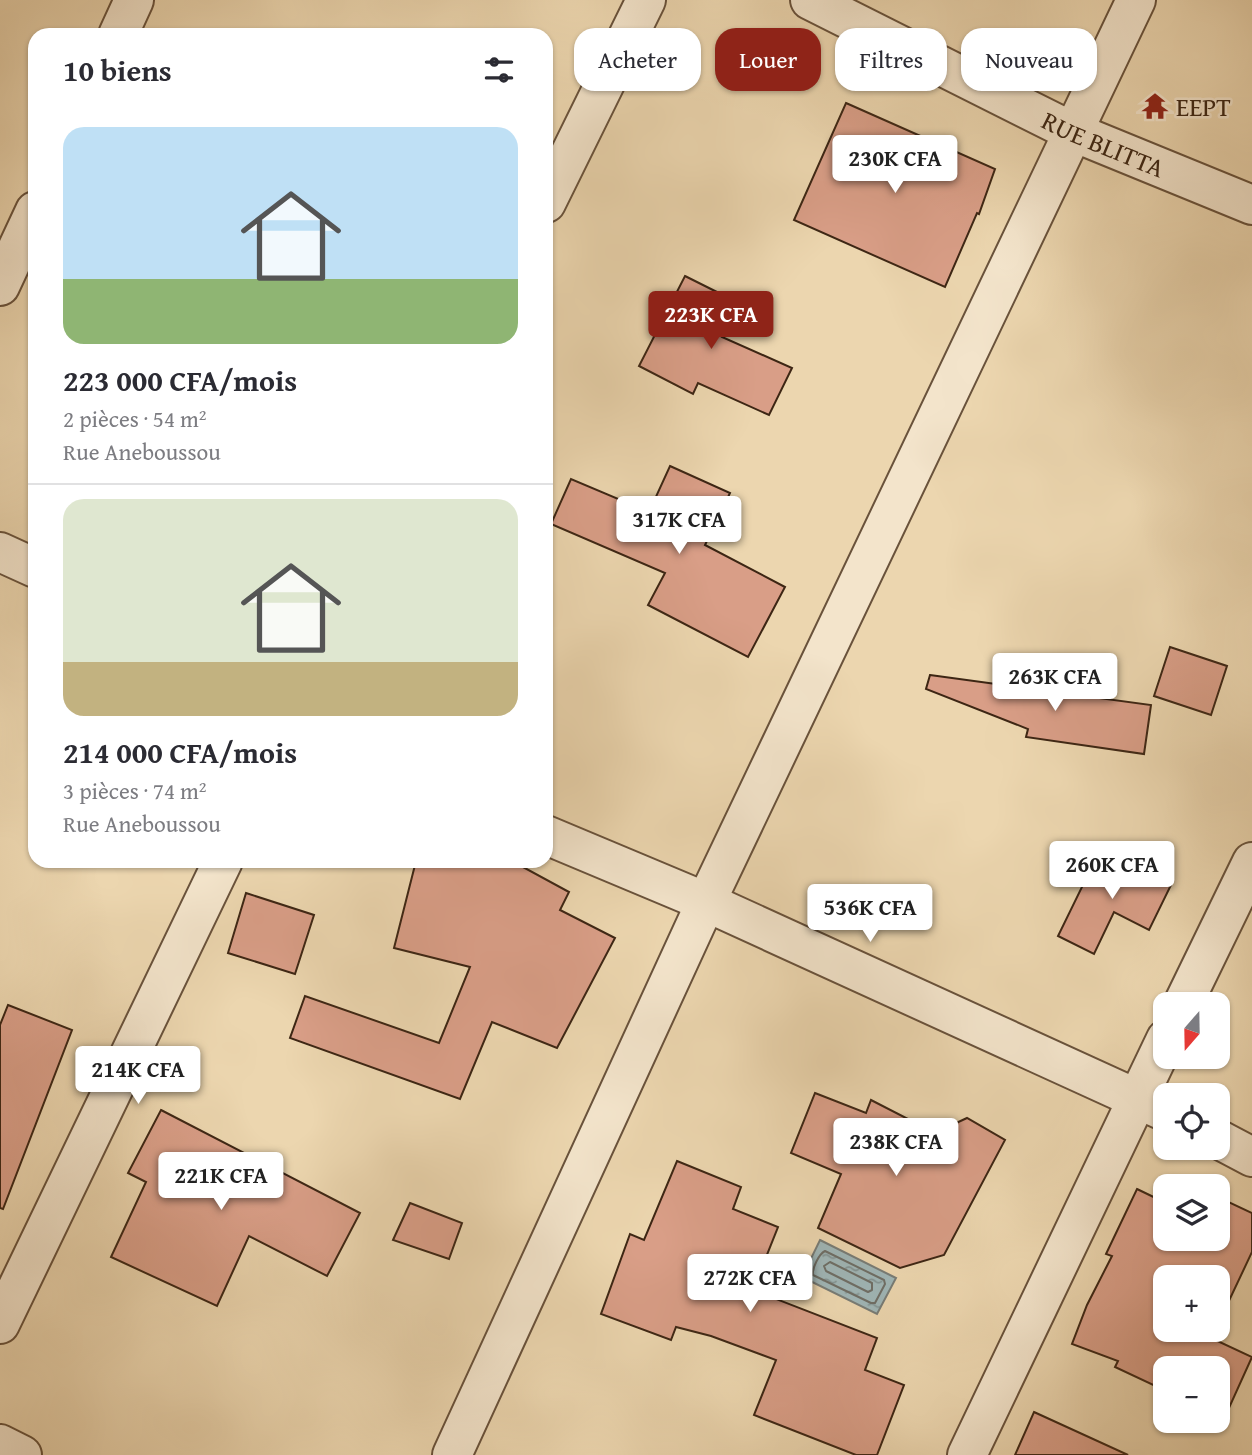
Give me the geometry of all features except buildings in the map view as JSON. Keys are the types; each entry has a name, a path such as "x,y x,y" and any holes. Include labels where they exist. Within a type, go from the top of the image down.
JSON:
{"street":[{"path":"121,28 134,0"},
{"path":"553,189 646,0"},
{"name":"RUE BLITTA","path":"810,0 1071,131 1252,205"},
{"path":"452,1455 706,902 1071,131 1136,0"},
{"path":"0,286 28,226"},
{"path":"0,552 28,565"},
{"path":"553,838 706,902 1151,1105"},
{"path":"1188,992 1252,862"},
{"path":"0,1325 220,868"},
{"path":"967,1455 1151,1105 1159,1069"},
{"path":"1230,1145 1252,1157"},
{"path":"0,1444 22,1455"}],"water":[{"path":"820,1240 896,1278 877,1314 802,1277"}],"place":[{"name":"EEPT","path":"1155,106"}]}
